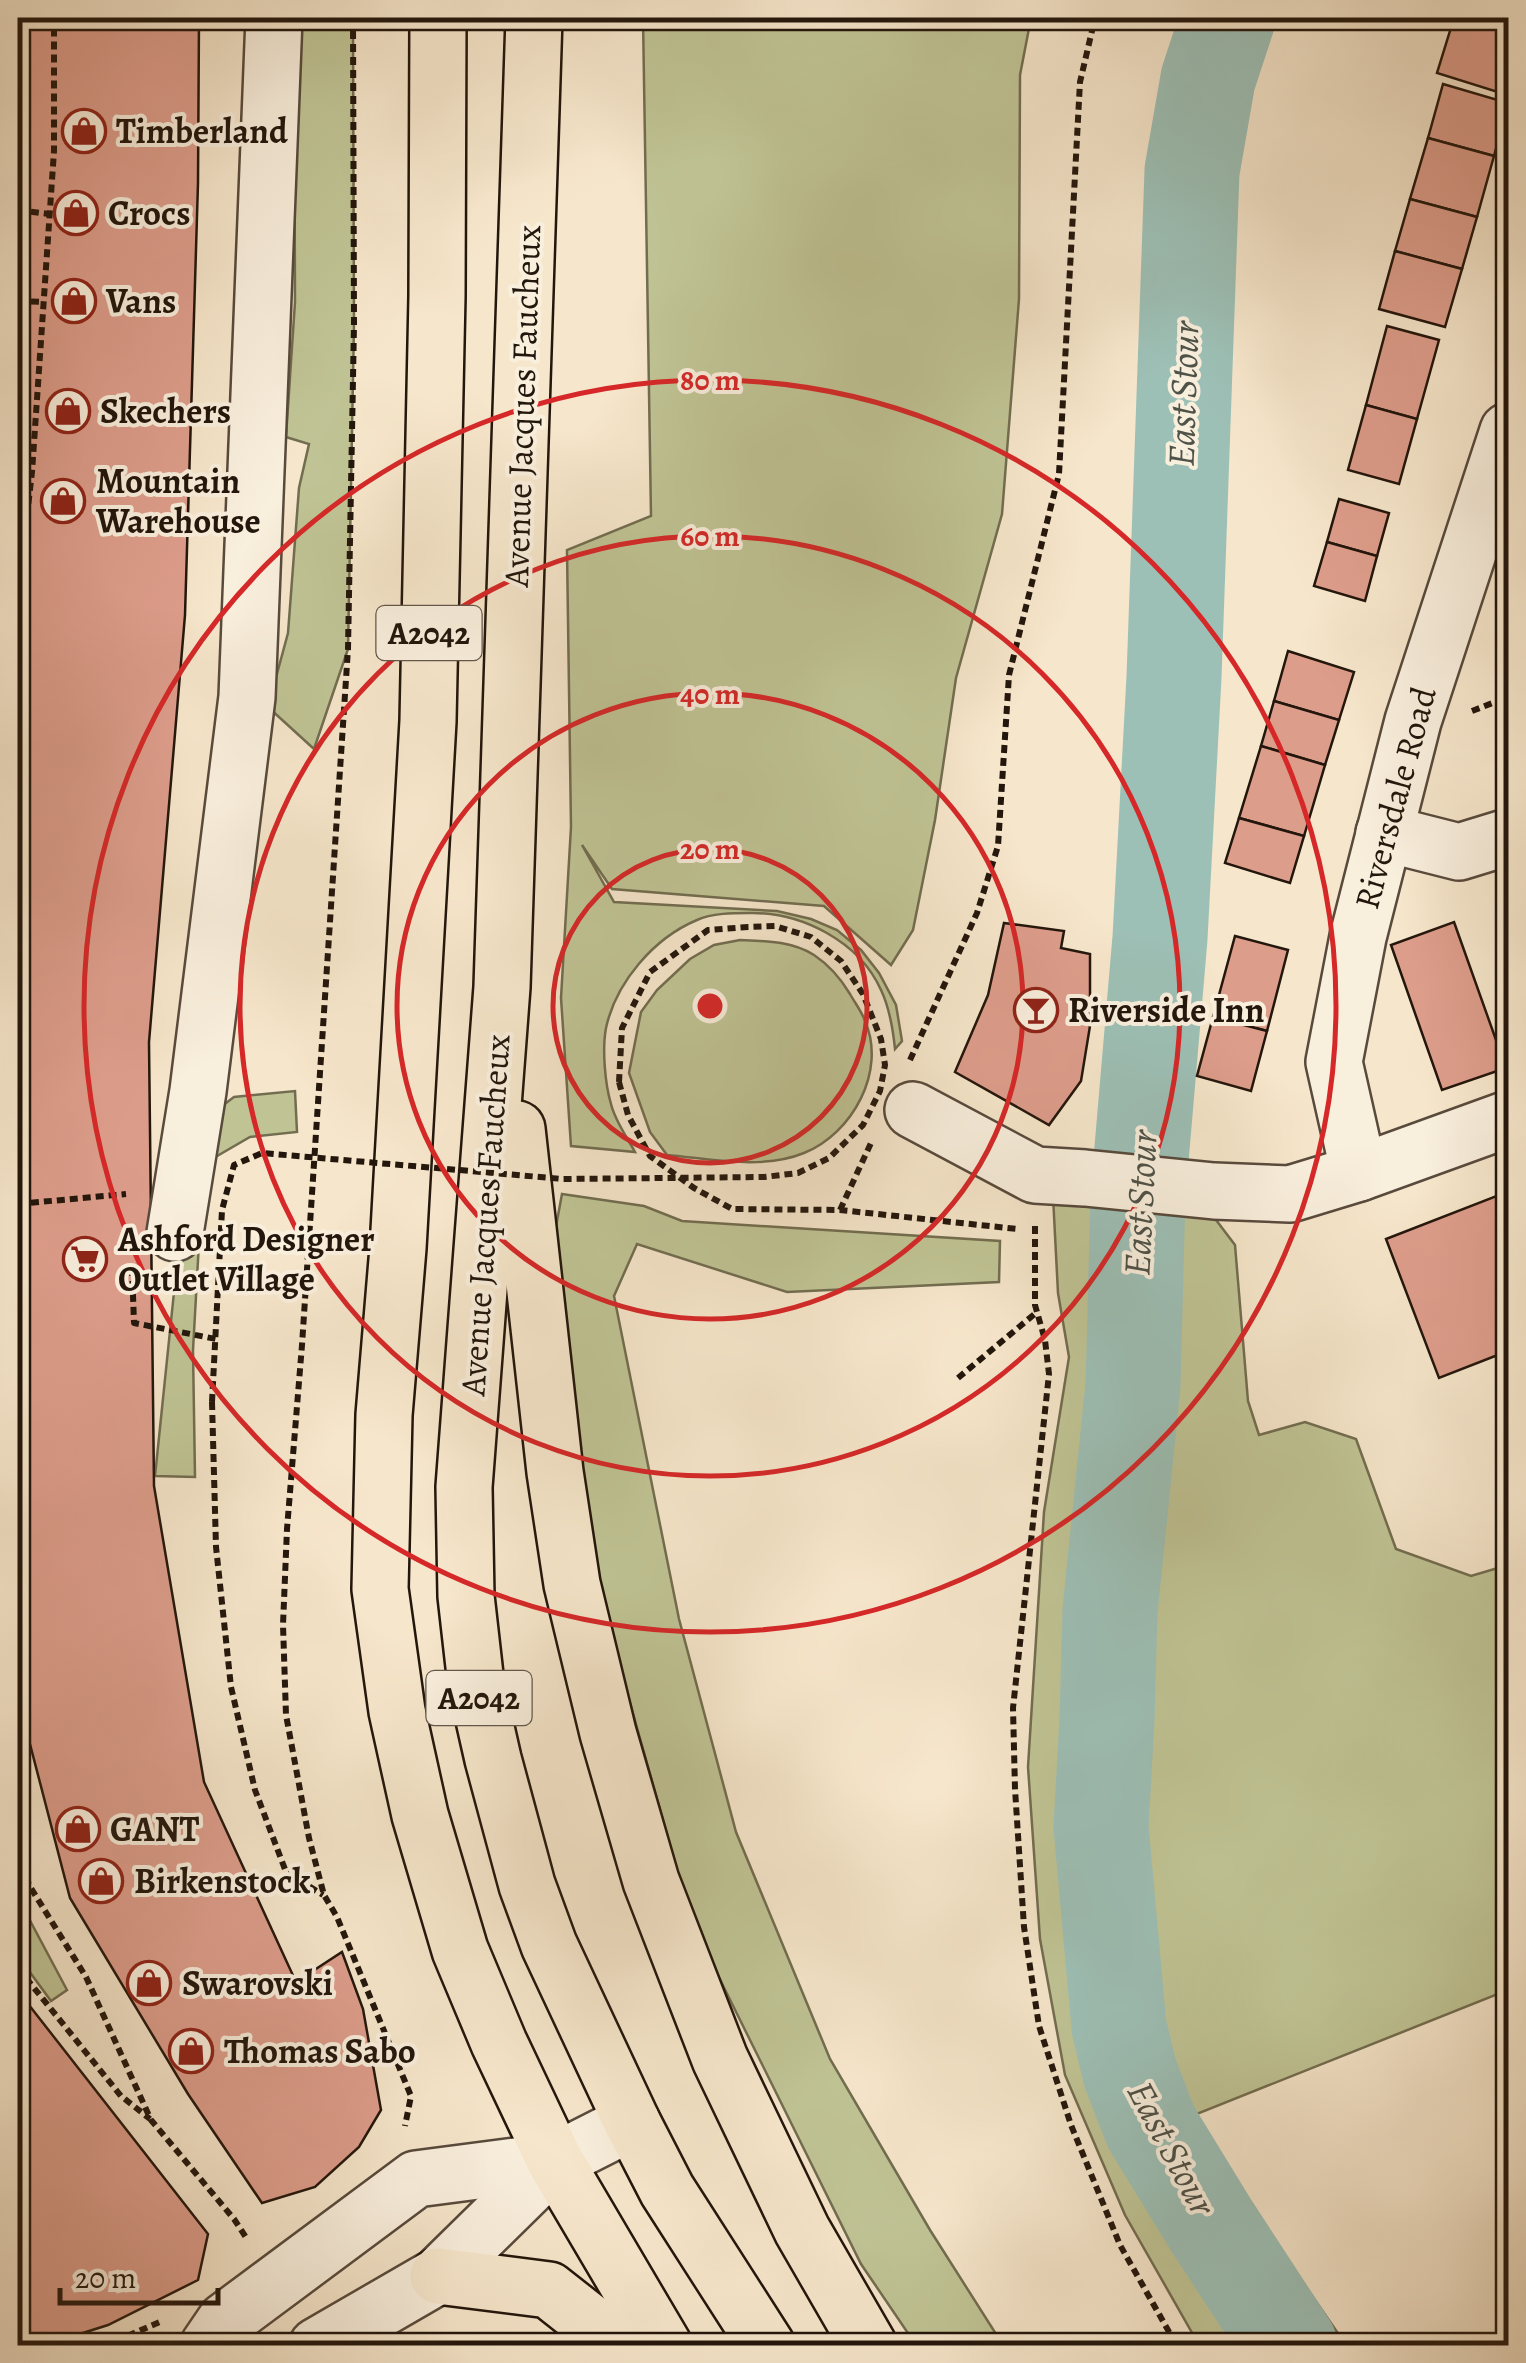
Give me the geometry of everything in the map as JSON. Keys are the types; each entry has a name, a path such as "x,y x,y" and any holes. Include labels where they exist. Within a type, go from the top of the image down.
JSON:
{"main road":[{"name":"A2042","path":"438,18 428,722 399,1228 384,1415 380,1589 398,1711 420,1815 460,1950 555,2161 664,2346"},
{"name":"Avenue Jacques Faucheux","path":"534,18 502,986 464,1487 466,1596 476,1684 493,1758 527,1885 549,1945 667,2190 766,2346"},
{"path":"502,986 555,1472 572,1584 608,1733 651,1881 720,2059 802,2230 868,2346"},
{"path":"438,2276 549,2290 620,2346"}],"street":[{"path":"175,1233 198,1091 247,698 274,18"},
{"name":"Riversdale Road","path":"1359,1174 1334,1062 1358,937 1413,721 1508,431"},
{"path":"1384,833 1460,852 1508,837"},
{"path":"896,1108 1060,1177 1290,1194 1359,1174 1508,1119"},
{"path":"317,2346 438,2276 555,2161 632,2122"},
{"path":"208,2346 224,2320 416,2179 555,2161"}],"path":[{"path":"18,594 32,472 54,150 54,18"},
{"path":"352,18 354,324 348,649 283,1625 286,1715 309,1838 324,1896 337,1917 411,2096 404,2128"},
{"path":"840,1210 896,1108 977,914 998,846 1010,675 1059,474 1080,82 1095,18"},
{"path":"18,210 49,214"},
{"path":"18,301 43,302"},
{"path":"324,1896 286,1872 255,1790 231,1686 216,1547 212,1402 222,1210 234,1165 262,1152 563,1178 764,1177 798,1174 830,1158 863,1125 880,1091 885,1065 882,1039 863,994 840,961 811,937 775,926 708,930 650,972 622,1028 620,1082 628,1116 650,1156 694,1188 732,1209 840,1210 1035,1231"},
{"path":"1060,1177 1035,1231 1034,1304 1045,1340 1049,1374 1014,1708 1024,1927 1039,2026 1072,2125 1120,2245 1177,2346"},
{"path":"958,1378 1037,1312"},
{"path":"18,1852 29,1886 86,1977 151,2120"},
{"path":"18,1968 122,2096 151,2120 251,2245"}],"green space":[{"path":"294,18 353,18 354,324 348,649 314,749 268,707 288,633 299,488 309,444 286,437 295,302"},
{"path":"643,18 1031,18 1020,75 1019,299 1002,514 956,678 935,820 913,930 891,965 824,906 612,889 582,845 614,902 777,911 837,930 861,950 879,973 896,1005 902,1041 895,1049 887,1004 871,973 858,957 826,933 769,914 723,914 697,920 666,938 639,964 618,994 606,1028 604,1056 609,1096 615,1117 635,1152 571,1146 561,998 571,827 567,550 651,516"},
{"path":"740,940 797,947 825,963 846,988 865,1021 871,1040 868,1080 861,1099 837,1131 804,1153 754,1162 667,1155 650,1132 629,1073 641,1012 657,990 690,959 714,945"},
{"path":"295,1091 297,1132 250,1137 212,1159 201,1207 193,1350 195,1477 155,1476 189,1147 205,1119 234,1097"},
{"path":"562,1194 644,1206 682,1221 1000,1241 999,1282 787,1292 637,1244 614,1296 679,1619 736,1832 830,2059 1003,2345 916,2345 861,2264 692,1923 577,1515 552,1248"},
{"path":"1053,1196 1213,1216 1235,1245 1248,1401 1259,1435 1305,1422 1356,1439 1396,1549 1471,1576 1508,1565 1508,1990 1189,2117 1346,2345 1199,2345 1125,2215 1065,2075 1040,1939 1028,1767 1044,1512 1069,1357 1058,1293"},
{"path":"18,1898 67,1990 51,2001 18,1956"}],"building":[{"name":"Ashford Designer Outlet Village","path":"18,18 199,18 185,615 149,1042 154,1486 204,1782 296,1982 342,1952 363,2009 381,2110 359,2147 315,2187 262,2203 188,2094 70,1898 18,1698"},
{"path":"1454,18 1479,18 1508,27 1508,80 1504,94 1437,73"},
{"path":"1479,18 1508,18 1508,27"},
{"path":"1443,84 1508,103 1494,156 1428,138"},
{"path":"1428,138 1494,156 1477,217 1410,199"},
{"path":"1410,199 1477,217 1462,269 1395,251"},
{"path":"1395,251 1462,269 1445,327 1379,309"},
{"path":"1387,326 1439,340 1417,419 1366,405"},
{"path":"1366,405 1417,419 1399,484 1348,470"},
{"path":"1339,499 1389,513 1377,556 1327,542"},
{"path":"1327,542 1377,556 1365,601 1314,586"},
{"path":"1288,651 1354,672 1339,720 1274,701"},
{"path":"1274,701 1339,720 1325,765 1261,746"},
{"path":"1261,746 1325,765 1304,836 1239,818"},
{"path":"1239,818 1304,836 1290,883 1225,863"},
{"path":"1454,922 1506,1068 1442,1090 1391,945"},
{"name":"Riverside Inn","path":"1004,923 1064,931 1061,948 1090,954 1090,1026 1081,1081 1049,1125 955,1072 988,995"},
{"path":"1235,936 1288,950 1267,1031 1213,1017"},
{"path":"1213,1017 1267,1031 1251,1091 1197,1076"},
{"path":"1499,1195 1508,1219 1508,1340 1504,1342 1508,1351 1439,1378 1386,1239"},
{"path":"18,1991 208,2234 198,2280 108,2325 42,2346 18,2346"}],"waterway":[{"name":"East Stour","path":"1228,18 1208,79 1192,171 1174,677 1160,938 1138,1195 1133,1385 1110,1611 1101,1827 1119,2027 1130,2073 1151,2127 1290,2346"}],"place":[{"name":"Timberland","path":"84,131"},
{"name":"Crocs","path":"76,213"},
{"name":"Vans","path":"74,301"},
{"name":"Skechers","path":"68,411"},
{"name":"Mountain Warehouse","path":"63,501"},
{"name":"Riverside Inn","path":"1036,1010"},
{"name":"Ashford Designer Outlet Village","path":"85,1259"},
{"name":"GANT","path":"78,1829"},
{"name":"Birkenstock","path":"101,1881"},
{"name":"Swarovski","path":"149,1983"},
{"name":"Thomas Sabo","path":"191,2051"}]}
